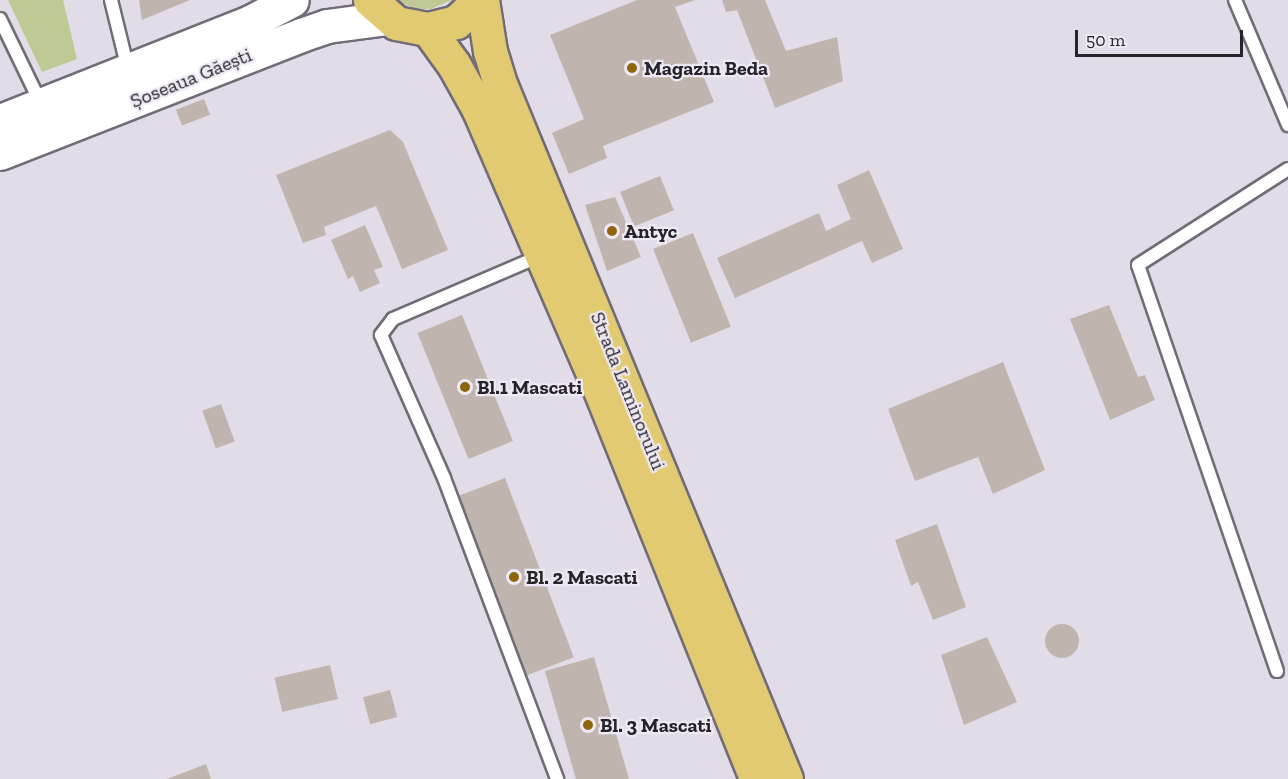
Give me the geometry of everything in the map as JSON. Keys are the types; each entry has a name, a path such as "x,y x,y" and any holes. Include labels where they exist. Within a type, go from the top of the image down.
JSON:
{"main road":[{"name":"Șoseaua Găești","path":"0,153 46,119 128,70 250,22 292,0"},
{"path":"378,9 406,27 428,29 456,22 481,0"},
{"name":"Strada Laminorului","path":"481,0 495,68 555,250 756,779"},
{"name":"Șoseaua Găești","path":"0,121 46,119 378,9"},
{"name":"Strada Laminorului","path":"428,29 454,65 555,250 786,779"}],"lane":[{"path":"111,0 128,70"},
{"path":"1235,0 1288,125"},
{"path":"0,19 46,119"},
{"path":"1277,671 1138,265 1288,169"},
{"path":"555,250 393,319 381,335 444,478 557,779"}],"green space":[{"path":"8,0 63,0 77,59 42,72"},
{"path":"397,0 452,0 431,9 415,9"}],"building":[{"path":"139,0 190,0 142,20"},
{"name":"Magazin Beda","path":"637,0 695,0 675,7 714,102 603,146 607,158 569,174 552,133 584,119 550,35"},
{"path":"722,0 765,0 786,51 837,37 843,81 775,108 737,10 726,12"},
{"path":"204,99 210,115 182,126 176,110"},
{"path":"390,130 403,142 448,250 402,269 376,206 324,227 326,235 303,243 276,175"},
{"path":"869,170 903,249 872,263 862,241 735,298 717,258 819,213 826,231 851,219 837,185"},
{"path":"660,176 674,210 634,226 620,192"},
{"name":"Antyc","path":"615,197 641,257 607,271 585,205"},
{"path":"365,225 383,267 374,270 380,283 360,292 353,276 348,279 331,240"},
{"path":"693,233 731,327 691,343 653,249"},
{"path":"1109,305 1138,377 1145,375 1155,400 1110,420 1070,319"},
{"name":"Bl.1 Mascati","path":"462,315 513,441 468,459 417,333"},
{"path":"1003,362 1045,470 993,494 978,457 915,481 888,409"},
{"path":"221,404 235,442 216,448 202,411"},
{"name":"Bl. 2 Mascati","path":"505,478 574,657 524,676 456,497"},
{"path":"937,524 966,607 933,620 918,582 911,586 895,540"},
{"path":"1062,624 1074,629 1079,641 1074,653 1062,658 1050,653 1045,641 1050,629"},
{"path":"987,637 1017,702 964,725 941,655"},
{"name":"Bl. 3 Mascati","path":"594,657 629,779 576,779 545,671"},
{"path":"330,665 338,699 282,712 274,678"},
{"path":"390,690 397,717 370,724 363,697"},
{"path":"206,764 211,779 167,779"}],"place":[{"name":"Magazin Beda","path":"632,68"},
{"name":"Antyc","path":"612,231"},
{"name":"Bl.1 Mascati","path":"465,387"},
{"name":"Bl. 2 Mascati","path":"514,577"},
{"name":"Bl. 3 Mascati","path":"588,725"}]}
